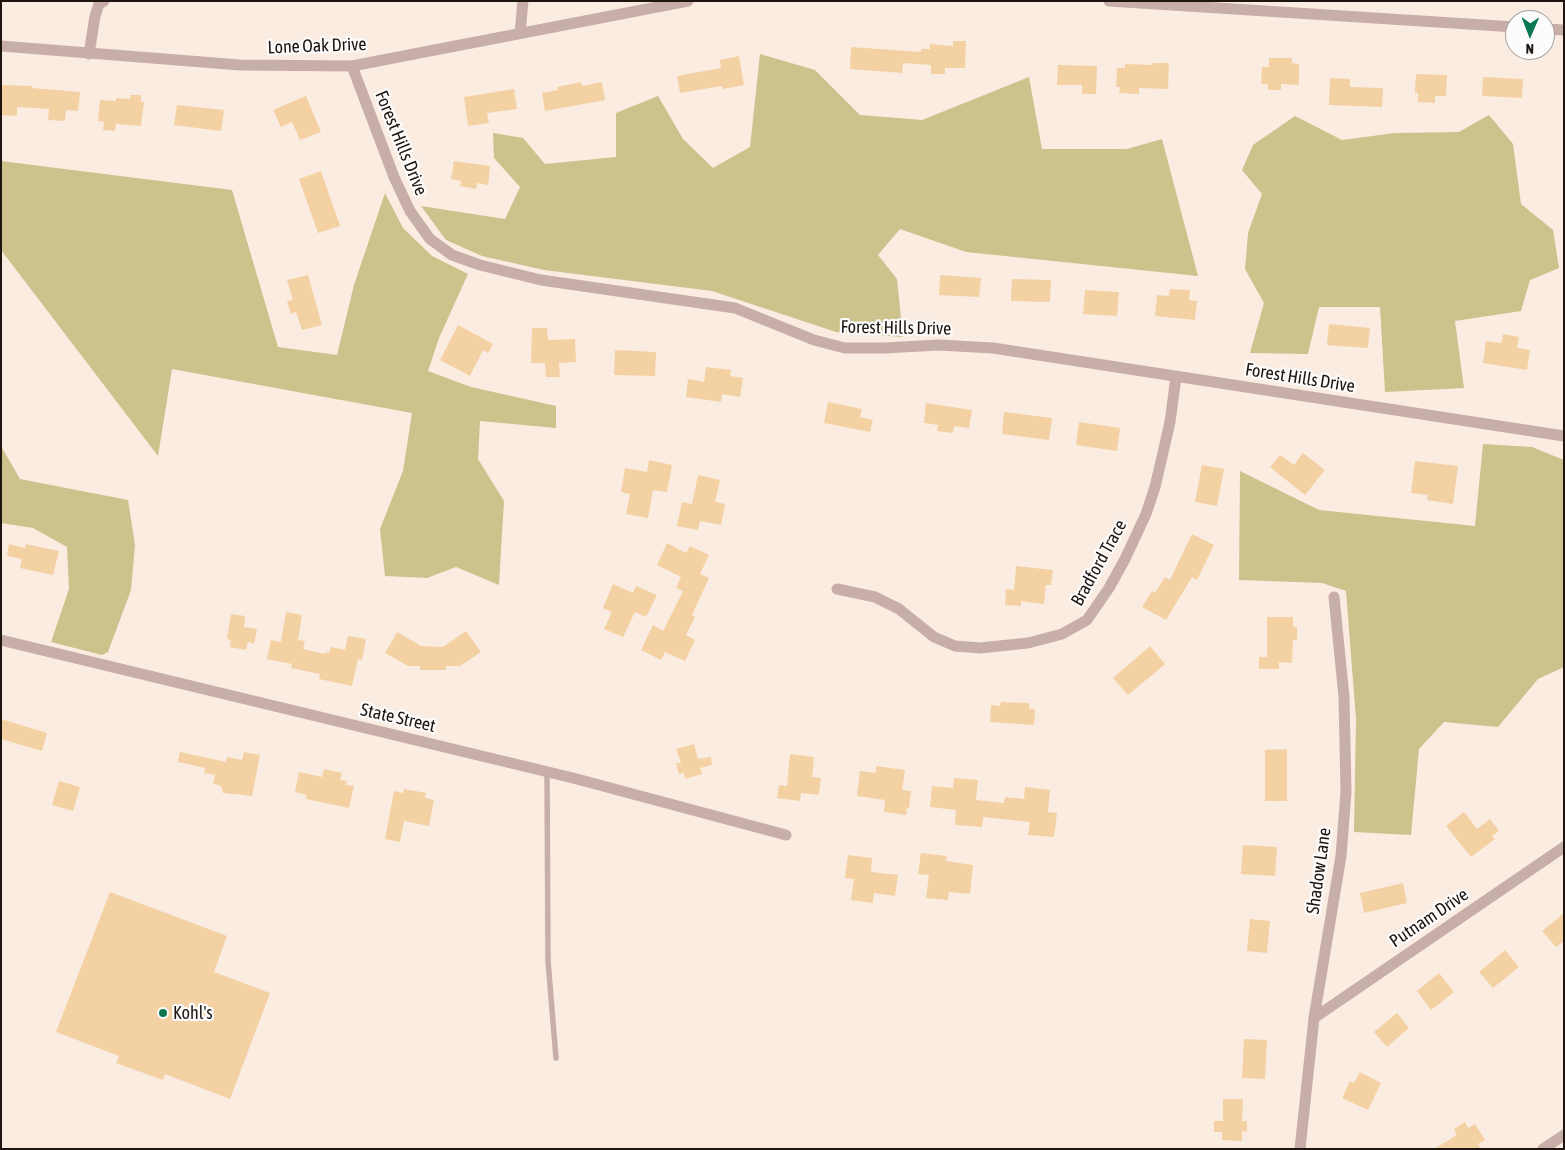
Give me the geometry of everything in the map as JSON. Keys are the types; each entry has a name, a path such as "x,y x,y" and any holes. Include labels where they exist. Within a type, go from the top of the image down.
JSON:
{"street":[{"path":"89,54 95,16 99,4 104,1"},
{"path":"520,33 523,1"},
{"name":"Lone Oak Drive","path":"1,46 240,65 352,66 688,1"},
{"path":"1109,1 1505,26"},
{"name":"Forest Hills Drive","path":"352,66 394,177 410,211 430,239 452,255 480,265 541,280 734,308 814,340 844,348 938,345 992,348 1564,436"},
{"name":"Bradford Trace","path":"837,589 875,597 899,609 934,637 955,646 980,648 1028,643 1062,634 1087,620 1109,588 1146,514 1162,457 1176,376"},
{"name":"Shadow Lane","path":"1300,1149 1314,1018 1341,856 1346,792 1344,697 1334,597"},
{"name":"State Street","path":"1,640 547,771 786,835"},
{"name":"Putnam Drive","path":"1314,1018 1564,847"},
{"path":"1543,1149 1564,1135"}],"lane":[{"path":"547,771 548,961 556,1058"}],"shaded area":[{"path":"760,54 815,70 860,115 922,120 1029,77 1042,149 1127,149 1162,139 1198,276 966,252 900,229 878,255 897,279 903,337 836,332 712,291 544,270 482,256 446,240 421,206 505,219 520,187 494,158 493,133 523,138 545,164 616,157 616,113 658,96 683,139 713,168 750,147"},
{"path":"1489,115 1513,144 1521,204 1553,230 1559,268 1530,280 1521,311 1455,321 1464,388 1385,392 1380,307 1319,307 1308,354 1250,353 1264,303 1245,269 1248,233 1262,194 1242,170 1253,145 1295,116 1342,140 1395,133 1459,132"},
{"path":"1,161 232,190 278,347 337,355 354,285 385,193 403,228 432,256 468,274 439,338 428,371 471,387 556,406 556,428 480,421 478,459 504,501 499,585 456,567 427,578 385,576 380,529 403,471 412,413 172,369 158,456 1,250"},
{"path":"1483,444 1532,447 1564,460 1564,667 1538,679 1498,727 1444,722 1419,749 1411,835 1354,832 1356,719 1346,591 1322,583 1239,580 1240,471 1319,510 1475,526"},
{"path":"1,446 20,479 128,500 135,545 131,590 108,652 102,655 51,642 69,589 67,547 33,528 1,523"}],"building":[{"path":"953,41 966,41 965,68 945,68 945,74 931,74 931,65 903,63 902,73 850,69 851,47 921,52 921,49 930,49 930,44 953,46"},
{"path":"739,56 744,85 723,89 722,86 680,93 677,76 721,68 720,60"},
{"path":"1269,58 1292,58 1292,63 1299,64 1299,85 1281,84 1281,90 1268,90 1268,84 1261,84 1262,67 1269,67"},
{"path":"1153,63 1169,63 1168,89 1139,88 1139,94 1119,93 1120,87 1116,87 1117,68 1125,68 1125,64 1153,65"},
{"path":"1058,65 1097,66 1096,94 1082,94 1082,85 1057,85"},
{"path":"1416,74 1447,75 1446,96 1435,96 1435,103 1418,102 1418,93 1415,93"},
{"path":"1483,77 1523,79 1522,98 1482,96"},
{"path":"1330,78 1350,79 1350,87 1383,88 1382,107 1329,105"},
{"path":"581,82 582,86 602,82 605,100 545,111 542,93 558,90 557,87"},
{"path":"1,85 32,86 32,88 80,92 78,111 66,110 65,121 48,120 49,109 17,107 17,116 1,115"},
{"path":"514,89 517,109 487,113 489,123 468,126 464,97"},
{"path":"130,95 141,95 141,102 144,102 141,126 116,124 115,131 103,130 104,122 98,121 100,100 116,101 116,98 130,99"},
{"path":"306,96 321,132 300,140 292,122 281,127 273,110"},
{"path":"177,105 224,110 221,131 174,125"},
{"path":"454,161 490,166 488,185 477,183 476,189 460,186 461,181 451,179"},
{"path":"321,171 340,226 318,233 299,179"},
{"path":"308,275 322,325 302,330 296,312 291,314 287,301 293,300 287,280"},
{"path":"940,275 981,278 979,297 939,295"},
{"path":"1012,279 1051,280 1050,302 1011,301"},
{"path":"1170,289 1190,290 1189,300 1197,301 1195,320 1155,316 1157,295 1169,296"},
{"path":"1085,290 1119,292 1117,316 1083,314"},
{"path":"1329,324 1370,328 1368,348 1327,345"},
{"path":"458,325 493,344 488,353 483,350 470,376 440,360"},
{"path":"532,328 547,328 548,340 575,339 576,362 559,363 560,377 546,377 545,363 531,363"},
{"path":"1503,334 1519,337 1517,348 1530,350 1527,370 1483,363 1486,341 1501,343"},
{"path":"615,350 656,352 655,376 614,375"},
{"path":"706,367 731,370 730,376 743,378 740,397 722,394 721,402 686,397 688,379 704,382"},
{"path":"828,402 862,409 860,417 873,420 870,432 824,423"},
{"path":"926,403 972,410 969,428 954,426 953,433 937,431 938,425 924,423"},
{"path":"1004,412 1052,418 1049,440 1002,434"},
{"path":"1079,422 1120,428 1117,451 1076,445"},
{"path":"1303,453 1325,470 1305,495 1270,467 1280,455 1294,465"},
{"path":"649,460 672,465 667,492 653,490 648,518 626,514 630,494 621,492 625,468 647,472"},
{"path":"1415,461 1458,466 1453,504 1427,500 1428,495 1411,493"},
{"path":"1202,465 1224,469 1217,506 1195,502"},
{"path":"698,475 720,480 715,502 725,504 721,525 700,521 698,530 677,526 682,502 692,504"},
{"path":"1192,534 1214,545 1197,580 1192,577 1166,620 1142,607 1152,591 1155,593 1165,577 1170,580"},
{"path":"667,543 686,553 690,546 709,555 700,574 709,578 692,615 695,617 686,635 695,640 685,661 665,652 661,660 641,650 653,625 663,631 683,591 676,588 681,577 657,565"},
{"path":"9,544 25,548 26,544 59,551 53,575 20,568 22,559 7,556"},
{"path":"1016,566 1053,570 1051,585 1046,585 1044,604 1021,601 1021,606 1005,605 1006,589 1014,590"},
{"path":"613,584 633,593 636,586 657,595 646,617 635,612 623,637 604,629 612,612 603,608"},
{"path":"286,612 302,615 298,640 305,641 303,649 325,654 325,652 329,653 331,647 345,650 348,636 366,639 362,660 358,659 352,686 319,679 320,674 291,668 292,664 267,659 271,640 281,642"},
{"path":"231,614 245,616 244,627 257,629 254,644 248,642 246,650 230,647 231,640 227,639"},
{"path":"1267,617 1293,617 1293,627 1297,627 1297,640 1293,640 1292,663 1279,662 1279,669 1259,669 1259,657 1267,657"},
{"path":"466,631 481,652 460,666 446,666 446,670 420,670 420,666 408,666 385,653 397,632 421,646 443,647"},
{"path":"1150,646 1165,664 1128,695 1113,678"},
{"path":"1001,702 1029,703 1029,709 1035,709 1034,725 990,722 991,705 1000,706"},
{"path":"1,719 47,733 42,751 1,739"},
{"path":"694,744 698,759 711,757 712,765 700,768 702,774 685,779 684,773 679,774 676,763 681,763 676,749"},
{"path":"1287,749 1287,801 1265,801 1265,750"},
{"path":"180,752 226,762 227,757 242,760 244,752 260,755 252,796 223,793 221,786 213,784 215,775 204,773 205,768 178,762"},
{"path":"790,754 814,757 812,777 821,778 819,795 801,793 800,801 777,798 779,785 787,786"},
{"path":"876,766 905,770 902,790 911,791 909,808 907,808 906,815 884,812 885,800 857,796 860,771 876,773"},
{"path":"324,769 342,773 340,780 347,781 346,785 354,786 349,808 306,799 307,795 295,792 299,772 322,777"},
{"path":"954,778 978,780 976,800 1004,803 1005,797 1024,799 1025,787 1050,790 1048,812 1057,813 1054,837 1028,835 1030,822 983,817 982,827 955,825 956,810 930,807 932,786 953,788"},
{"path":"59,781 80,787 73,811 52,805"},
{"path":"404,789 426,793 425,798 434,800 429,826 404,821 400,842 385,839 394,791 403,793"},
{"path":"1464,812 1477,829 1490,819 1499,831 1492,836 1495,839 1471,857 1446,826"},
{"path":"1243,845 1277,847 1275,876 1241,874"},
{"path":"921,853 947,856 946,861 973,865 970,894 949,892 948,900 926,898 929,875 918,874"},
{"path":"848,855 872,858 871,872 898,875 895,896 874,893 873,903 851,900 854,879 845,878"},
{"path":"1403,883 1407,903 1364,913 1360,893"},
{"name":"Kohl's","path":"110,892 227,936 214,972 270,993 230,1099 165,1074 163,1080 116,1063 119,1056 56,1032"},
{"path":"1564,913 1564,941 1556,947 1542,931"},
{"path":"1250,919 1270,921 1267,953 1247,951"},
{"path":"1505,950 1519,967 1493,988 1479,972"},
{"path":"1439,973 1454,992 1431,1010 1417,991"},
{"path":"1397,1013 1409,1028 1387,1047 1374,1032"},
{"path":"1244,1039 1267,1040 1265,1079 1242,1078"},
{"path":"1360,1072 1381,1083 1368,1110 1342,1098 1350,1081 1354,1083"},
{"path":"1223,1099 1243,1099 1242,1121 1247,1121 1247,1132 1242,1131 1242,1141 1222,1140 1222,1132 1214,1132 1214,1121 1223,1121"},
{"path":"1465,1122 1468,1128 1475,1124 1485,1140 1478,1144 1481,1149 1434,1149 1457,1135 1454,1129"}],"place":[{"name":"Kohl's","path":"163,1013"}]}
